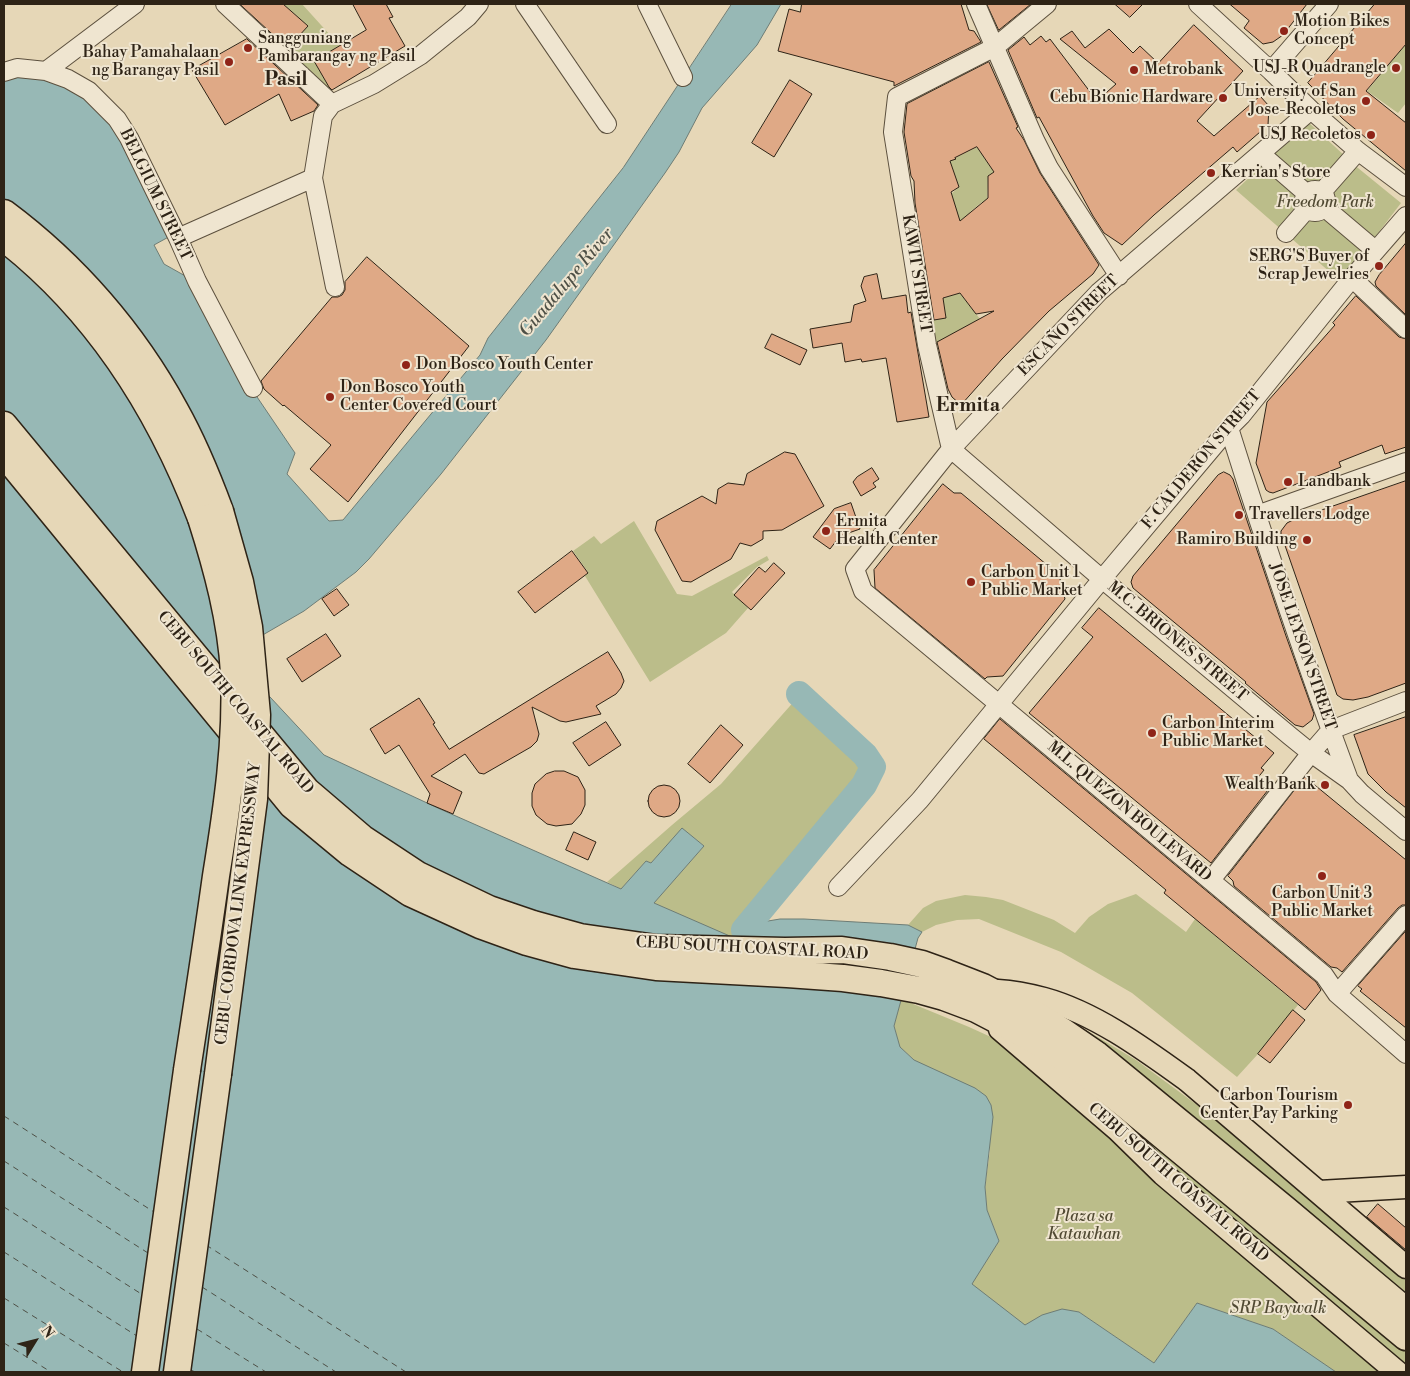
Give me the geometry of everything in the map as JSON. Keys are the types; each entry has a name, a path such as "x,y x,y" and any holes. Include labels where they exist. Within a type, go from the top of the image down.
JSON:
{"highway":[{"name":"CEBU-CORDOVA LINK EXPRESSWAY","path":"4,213 27,230 66,265 104,306 132,342 176,410 207,477 220,511 232,547 249,627 257,714 254,799 177,1372"},
{"name":"CEBU-CORDOVA LINK EXPRESSWAY","path":"4,238 52,280 92,323 134,380 159,422 178,460 201,518 220,584 229,630 234,671 234,714 229,793 187,1070 146,1372"},
{"name":"CEBU SOUTH COASTAL ROAD","path":"4,425 307,791 362,838 418,875 489,909 532,924 580,937 656,948 785,951 842,950 890,957 948,972 982,1000 1086,1074 1127,1106 1406,1337"},
{"name":"CEBU SOUTH COASTAL ROAD","path":"4,454 292,805 350,853 410,893 480,925 527,942 574,955 656,967 787,974 881,983 919,990 944,998 982,1000 1033,1013 1097,1055 1406,1311"}],"main road":[{"name":"CEBU SOUTH COASTAL ROAD","path":"982,1000 1015,993 1044,999 1099,1023 1126,1039 1187,1080 1406,1267"},
{"name":"CEBU SOUTH COASTAL ROAD","path":"982,1000 1162,1174 1398,1372"},
{"path":"1319,1192 1406,1187"}],"street":[{"path":"46,71 135,4"},
{"path":"225,4 332,104"},
{"path":"335,287 312,178 323,116 332,104 374,84 421,55 468,17 479,4"},
{"path":"525,4 607,124"},
{"path":"646,4 683,77"},
{"path":"976,4 1049,168 1119,276"},
{"path":"995,47 1047,4"},
{"path":"1198,4 1311,110 1406,187"},
{"path":"1271,71 1328,4"},
{"name":"KAWIT STREET","path":"951,449 927,345 893,132 897,97 995,47"},
{"name":"BELGIUM STREET","path":"4,72 17,68 46,71 68,79 90,91 117,119 130,138 197,281 253,388"},
{"name":"ESCAÑO STREET","path":"855,569 951,449 1099,292 1311,110"},
{"path":"1286,233 1358,150"},
{"path":"1268,160 1369,245"},
{"path":"178,238 312,178"},
{"name":"F. CALDERON STREET","path":"838,887 920,800 1102,579 1241,416 1352,278 1406,216"},
{"path":"1352,278 1406,329"},
{"name":"JOSE LEYSON STREET","path":"1229,428 1256,515 1349,780"},
{"name":"M.C. BRIONES STREET","path":"951,449 1102,579 1311,753 1349,780 1362,794 1406,831"},
{"path":"1256,515 1406,462"},
{"name":"M.L. QUEZON BOULEVARD","path":"855,569 863,591 1324,975 1337,994 1406,1054"},
{"path":"1211,880 1331,730 1406,701"},
{"path":"1337,994 1406,915"}],"green space":[{"path":"283,4 302,4 340,46 314,61 331,90 329,92 286,51 308,26"},
{"name":"USJ-R Quadrangle","path":"1406,44 1406,103 1398,113 1367,91"},
{"name":"Freedom Park","path":"1308,122 1358,168 1401,203 1339,280 1236,190"},
{"path":"990,141 994,148 983,156 994,172 988,176 987,205 982,202 970,212 973,217 953,223 951,194 959,187 950,161"},
{"path":"960,293 980,319 934,344 932,320 946,318 943,298"},
{"path":"634,521 677,594 692,596 767,556 769,560 757,567 732,592 748,608 726,633 650,682 585,576 588,572 573,551 594,536 601,544"},
{"path":"797,698 868,769 732,938 653,903 704,846 682,829 651,863 646,861 621,889 607,882 721,784"},
{"path":"1136,894 1186,932 1195,919 1298,1005 1237,1077 1132,993 1061,952 979,919 957,920 936,925 922,932 908,925 923,908 936,901 965,895 1003,900 1054,920 1075,933 1089,917 1108,904"},
{"name":"Plaza sa Katawhan","path":"901,999 1002,1042 1384,1372 1335,1372 1273,1329 1197,1303 1154,1363 1079,1312 1062,1310 1042,1315 1025,1326 971,1284 999,1241 987,1210 985,1187 990,1150 914,1060 900,1047 894,1026"},
{"path":"1080,1028 1136,1060 1208,1113 1406,1280 1406,1298"},
{"path":"1088,1083 1406,1352 1406,1370 1178,1176"}],"water":[{"name":"Guadalupe River","path":"732,4 781,4 757,45 702,108 679,152 665,173 546,340 441,474 356,572 304,611 230,654 324,755 440,809 621,889 646,861 651,863 682,828 704,846 654,903 732,937 744,930 768,921 780,919 908,925 922,932 918,938 894,1026 900,1047 914,1060 975,1088 986,1096 991,1105 993,1117 985,1187 987,1210 999,1241 972,1284 1025,1325 1042,1315 1062,1309 1079,1312 1154,1363 1197,1303 1273,1329 1336,1372 4,1372 4,77 29,70 83,89 114,122 174,234 154,245 164,264 196,282 253,391 295,453 287,474 329,521 343,520 480,355 488,338 623,168"}],"building":[{"path":"240,4 283,4 308,26 288,48"},
{"path":"353,4 386,4 393,17 389,18 405,46 332,90 314,61 366,30"},
{"path":"802,4 961,4 969,30 974,31 981,42 894,86 894,82 778,51 789,9 800,12"},
{"path":"987,4 1031,4 999,30"},
{"path":"1115,4 1143,4 1130,17"},
{"path":"1230,4 1307,4 1283,35 1273,42 1263,44 1244,28 1249,21"},
{"name":"University of San Jose-Recoletos","path":"1375,4 1406,4 1406,44 1366,91 1406,123 1406,171 1343,119 1308,83"},
{"path":"1194,25 1243,71 1197,121 1214,136 1260,96 1269,106 1268,125 1237,152 1233,147 1122,245 1104,233 1093,216 1039,117 1037,118 1008,50 1024,37 1030,45 1041,36 1046,42 1050,39 1097,101 1116,84 1060,39 1072,31 1085,48 1109,29 1133,53 1140,46 1158,63"},
{"path":"247,39 318,105 314,111 291,121 279,94 225,125 192,70"},
{"path":"989,62 1018,127 1016,128 1040,173 1099,265 1093,274 1049,311 1002,359 961,405 952,397 948,389 937,342 994,311 976,314 960,293 943,298 946,318 934,320 915,203 914,181 911,176 904,132 907,104","holes":["977,147 994,172 988,176 988,198 960,221 951,192 959,187 950,161"]},
{"path":"790,80 812,94 774,157 752,143"},
{"path":"1406,243 1406,315 1376,286 1375,282"},
{"name":"Don Bosco Youth Center","path":"367,257 469,346 348,502 310,469 331,445 264,389 261,381 332,297 342,295 345,290 345,282"},
{"path":"877,274 882,299 906,295 908,313 911,312 929,417 897,422 886,358 862,362 861,359 845,362 842,343 813,348 810,329 851,322 854,305 866,301 861,286 864,277"},
{"path":"1356,296 1399,337 1406,339 1406,447 1385,454 1382,445 1339,462 1341,467 1273,493 1269,492 1266,490 1256,463 1267,402 1335,325 1333,323"},
{"path":"772,334 807,350 800,365 765,348"},
{"path":"785,452 795,454 824,506 782,530 763,531 763,539 751,546 740,543 731,559 691,582 682,581 655,530 657,521 702,496 716,504 718,489 728,483 744,485 747,474"},
{"path":"872,468 879,479 873,483 876,487 861,496 853,482 857,477"},
{"path":"1224,472 1233,479 1314,714 1312,720 1303,727 1295,725 1245,683 1133,588 1131,582 1133,576 1218,475"},
{"path":"1406,481 1406,683 1368,697 1353,700 1343,699 1337,695 1281,531 1287,523 1293,520"},
{"name":"Carbon Unit 1 Public Market","path":"943,484 954,493 961,493 1059,575 1065,599 1003,676 987,677 985,679 875,588 874,570"},
{"path":"851,503 860,529 840,536 830,549 813,537 834,509"},
{"path":"572,551 588,573 535,613 518,592"},
{"path":"774,563 785,573 751,610 734,595 759,567 765,572"},
{"path":"337,589 349,605 334,616 322,599"},
{"name":"Carbon Interim Public Market","path":"1099,608 1274,753 1261,768 1264,770 1256,780 1268,790 1211,863 1029,713 1093,637 1082,628"},
{"path":"326,634 341,656 302,682 287,659"},
{"path":"608,652 624,681 616,694 596,706 601,714 566,722 560,721 532,707 539,734 537,741 531,747 484,774 479,773 465,754 431,776 462,792 453,814 427,803 430,794 399,745 385,754 370,729 419,698 449,749"},
{"path":"1406,717 1406,808 1368,774 1354,735"},
{"path":"1000,719 1316,982 1321,990 1305,1010 1164,893 1166,890 984,739"},
{"path":"606,722 621,745 589,766 573,743"},
{"path":"721,725 743,745 710,783 688,764"},
{"path":"564,771 578,777 585,790 585,805 581,814 572,824 556,826 547,824 536,815 532,806 532,793 535,784 546,774"},
{"name":"Carbon Unit 3 Public Market","path":"1305,777 1406,860 1406,905 1398,908 1342,972 1337,968 1331,967 1234,886 1233,881 1228,876"},
{"path":"664,785 670,786 675,790 679,795 679,807 675,812 670,816 664,817 658,816 653,812 649,807 648,801 649,795 653,790 658,786"},
{"path":"574,832 596,842 588,860 566,850"},
{"path":"1406,931 1406,1028 1360,991 1362,989 1358,986"},
{"path":"1293,1010 1305,1020 1270,1063 1258,1054"},
{"path":"1378,1204 1406,1228 1406,1250 1367,1217"}],"waterway":[{"path":"744,930 864,785 873,767 865,755 799,694"}],"ferry route":[{"path":"4,1116 154,1212"},
{"path":"4,1161 148,1253"},
{"path":"4,1207 143,1295"},
{"path":"206,1245 406,1372"},
{"path":"4,1252 137,1336"},
{"path":"202,1287 336,1372"},
{"path":"4,1298 123,1372"},
{"path":"197,1329 266,1372"},
{"path":"4,1343 51,1372"},
{"path":"189,1369 195,1372"}],"place":[{"name":"Motion Bikes Concept","path":"1284,31"},
{"name":"Sangguniang Pambarangay ng Pasil","path":"248,48"},
{"name":"Bahay Pamahalaan ng Barangay Pasil","path":"229,62"},
{"name":"USJ-R Quadrangle","path":"1396,68"},
{"name":"Metrobank","path":"1134,70"},
{"name":"Cebu Bionic Hardware","path":"1223,98"},
{"name":"University of San Jose-Recoletos","path":"1366,101"},
{"name":"USJ Recoletos","path":"1371,135"},
{"name":"Kerrian's Store","path":"1211,173"},
{"name":"SERG'S Buyer of Scrap Jewelries","path":"1379,266"},
{"name":"Don Bosco Youth Center","path":"406,365"},
{"name":"Don Bosco Youth Center Covered Court","path":"330,397"},
{"name":"Landbank","path":"1288,482"},
{"name":"Travellers Lodge","path":"1239,515"},
{"name":"Ermita Health Center","path":"826,531"},
{"name":"Ramiro Building","path":"1307,540"},
{"name":"Carbon Unit 1 Public Market","path":"971,582"},
{"name":"Carbon Interim Public Market","path":"1152,733"},
{"name":"Wealth Bank","path":"1325,785"},
{"name":"Carbon Unit 3 Public Market","path":"1322,876"},
{"name":"Carbon Tourism Center Pay Parking","path":"1348,1105"}],"district":[{"name":"Pasil","path":"286,80"},
{"name":"Ermita","path":"968,406"}],"park label":[{"name":"SRP Baywalk","path":"1278,1309"}]}
